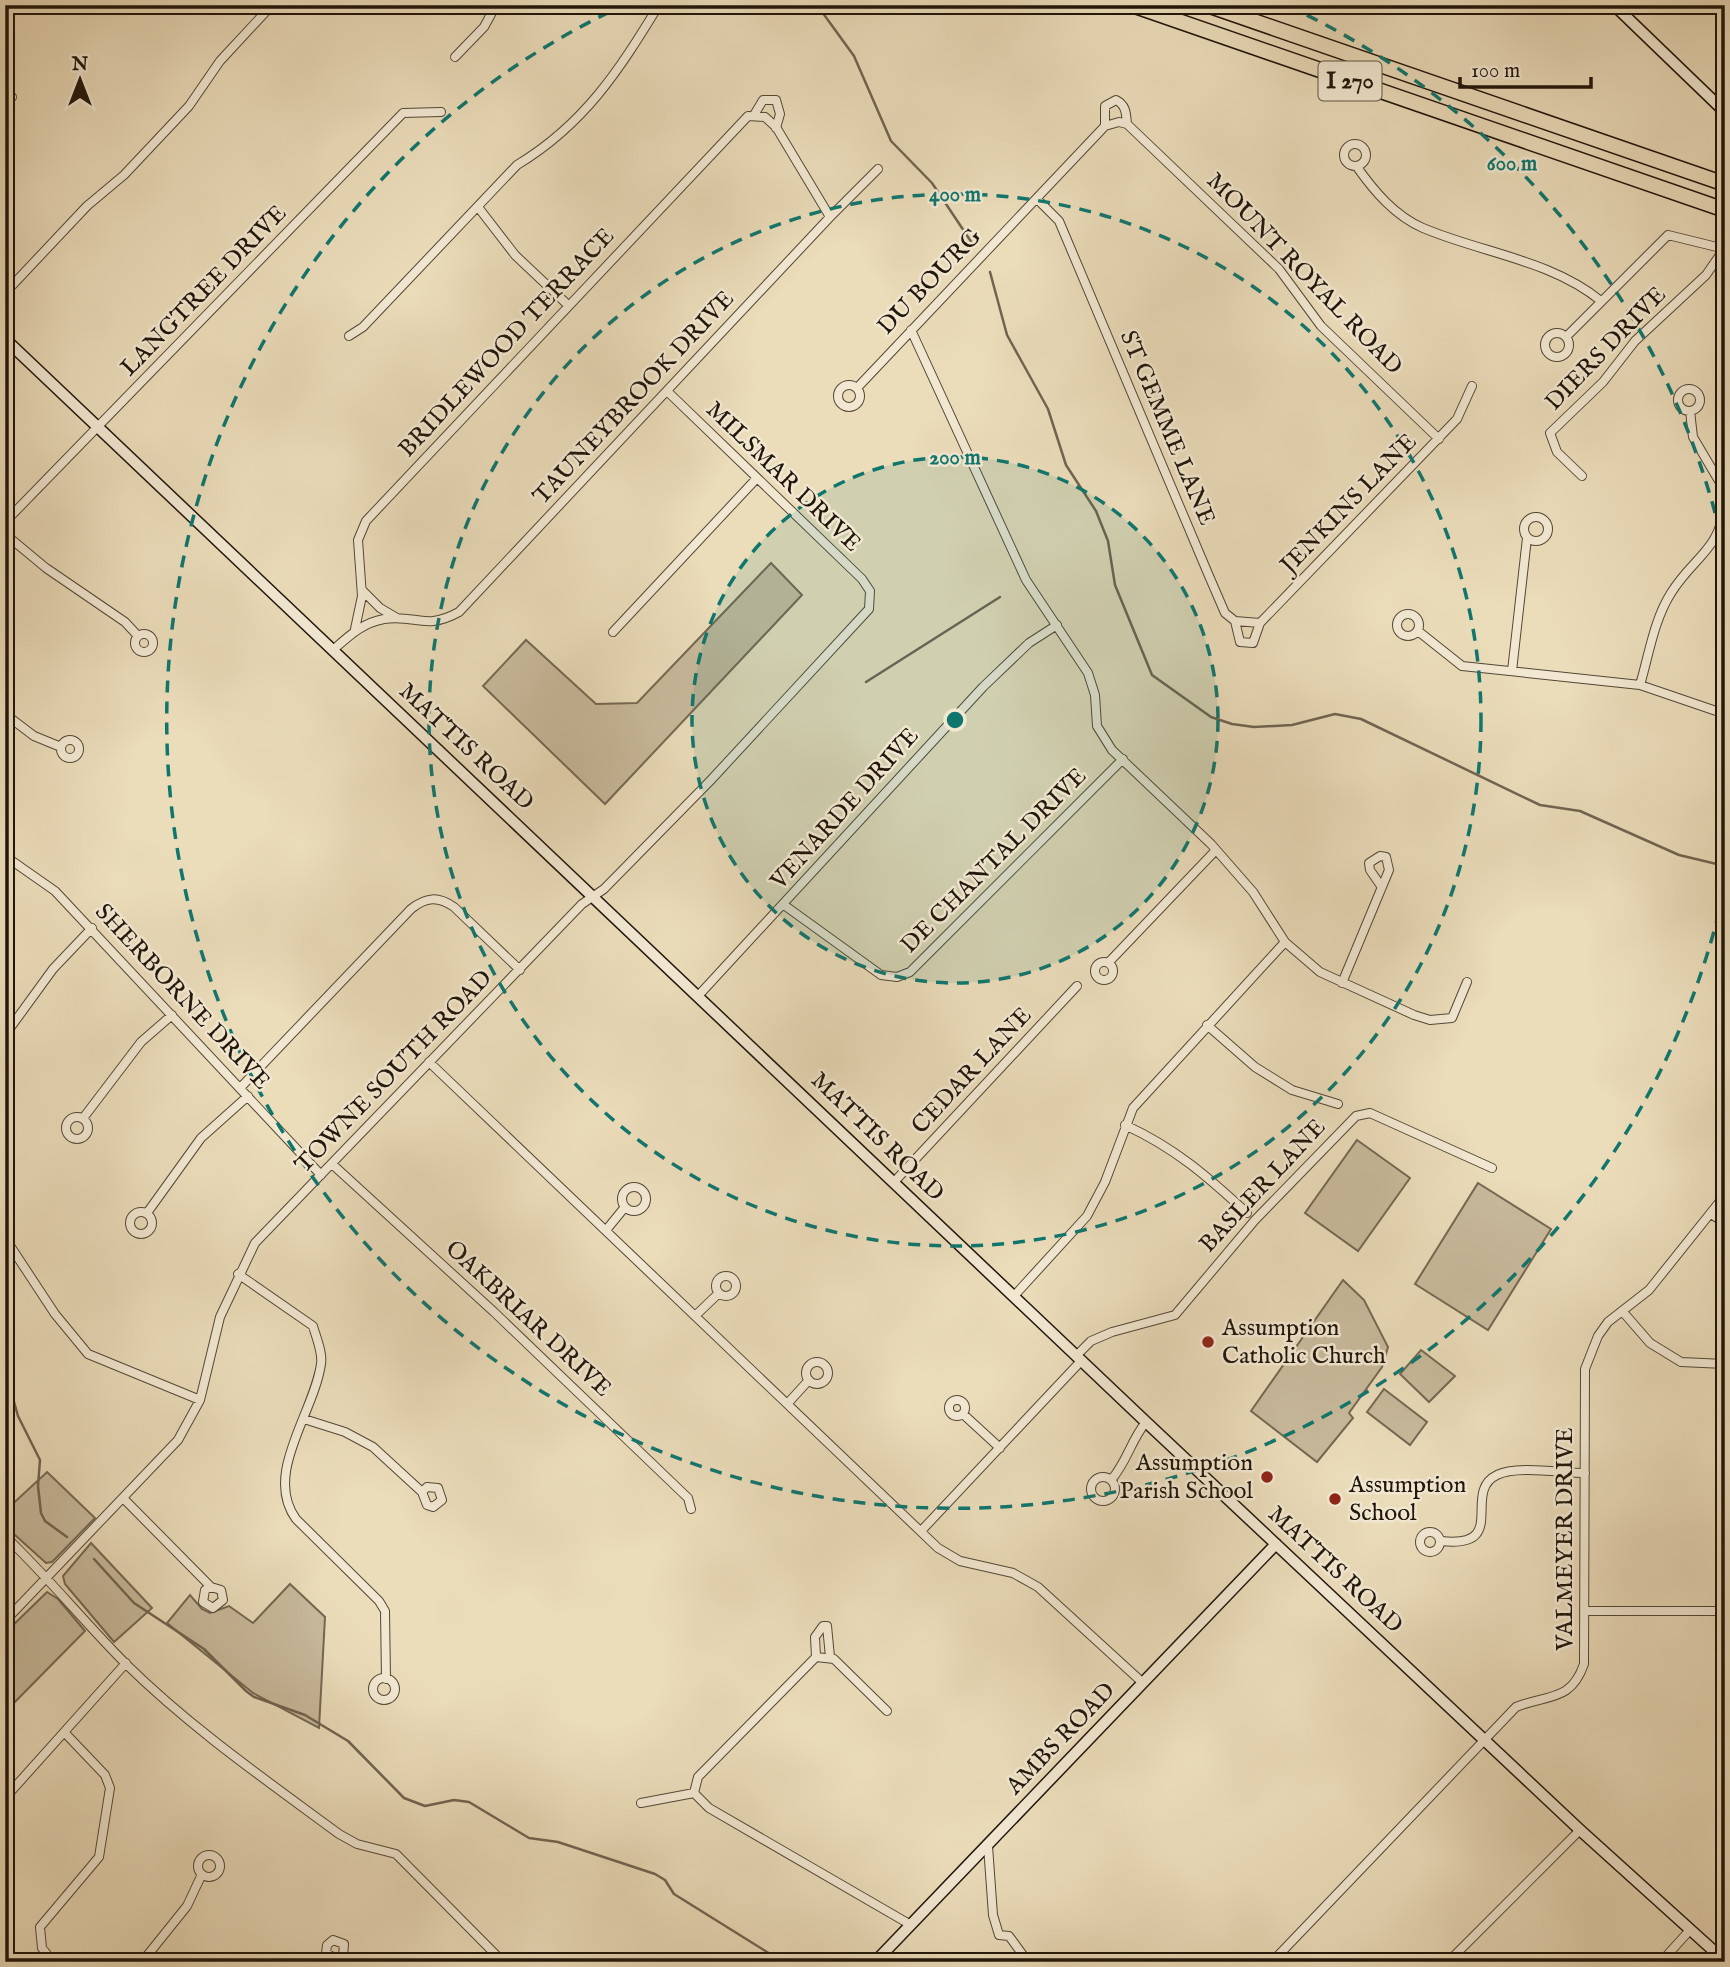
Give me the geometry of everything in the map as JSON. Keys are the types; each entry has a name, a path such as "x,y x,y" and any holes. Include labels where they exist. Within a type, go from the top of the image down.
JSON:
{"highway":[{"name":"I 270","path":"1132,5 1725,209"},
{"name":"I 270","path":"1207,5 1725,184"}],"main road":[{"path":"1614,5 1725,112"},
{"name":"MATTIS ROAD","path":"5,339 1146,1422 1580,1830 1725,1961"},
{"name":"AMBS ROAD","path":"876,1962 1276,1544"}],"street":[{"path":"5,293 86,206 124,175 189,106 220,61 272,5"},
{"path":"455,57 484,27 496,5"},
{"path":"349,337 363,327 517,165 549,146 614,78 659,5"},
{"path":"5,104 12,97"},
{"name":"BRIDLEWOOD TERRACE","path":"754,115 763,100 776,100 780,114 776,128"},
{"name":"DU BOURG","path":"857,388 1105,126 1105,106 1116,100 1126,109 1127,124"},
{"name":"LANGTREE DRIVE","path":"5,522 403,113 442,112"},
{"name":"BRIDLEWOOD TERRACE","path":"355,629 362,590 358,540 366,521 748,116 765,117 776,128 830,217"},
{"path":"1105,126 1127,124"},
{"name":"MOUNT ROYAL ROAD","path":"1127,124 1279,269 1321,326 1438,439"},
{"path":"1357,167 1386,202 1422,228 1579,282 1601,301"},
{"name":"TAUNEYBROOK DRIVE","path":"333,650 355,629 385,619 434,623 459,612 878,169"},
{"name":"ST GEMME LANE","path":"1037,199 1059,221 1209,576 1225,612 1235,621 1237,636 1245,645 1253,643 1259,623"},
{"path":"478,206 515,255 568,305"},
{"path":"1566,337 1668,235 1724,249"},
{"name":"DIERS DRIVE","path":"1582,476 1557,452 1550,433 1603,382 1635,341 1706,275 1724,249"},
{"path":"911,330 1026,580 1088,673 1095,695 1097,726 1123,760 1216,850 1253,892 1285,942 1320,972 1430,1020 1448,1021 1456,1013 1467,982"},
{"name":"JENKINS LANE","path":"1259,623 1457,419 1472,386"},
{"name":"MILSMAR DRIVE","path":"668,392 870,591"},
{"path":"1640,685 1661,610 1672,591 1714,542 1723,526 1723,486 1693,437 1690,411"},
{"path":"5,420 5,432"},
{"path":"614,632 757,478"},
{"path":"5,534 46,568 125,622 138,636"},
{"path":"1512,671 1527,538"},
{"name":"TAUNEYBROOK DRIVE","path":"362,590 380,608 403,620"},
{"name":"TOWNE SOUTH ROAD","path":"5,1621 178,1440 200,1400 220,1317 255,1243 429,1062 710,781 869,609 870,591"},
{"path":"1235,621 1259,623"},
{"name":"VENARDE DRIVE","path":"698,996 983,687 1029,643 1057,625"},
{"path":"1418,631 1462,666 1640,685 1725,715"},
{"path":"5,715 34,736 61,747"},
{"name":"DE CHANTAL DRIVE","path":"784,905 881,975 897,978 910,972 1123,760"},
{"path":"1109,962 1216,850"},
{"name":"SHERBORNE DRIVE","path":"5,856 55,891 92,928 321,1175"},
{"path":"1342,983 1381,886"},
{"path":"241,1087 411,909 425,900 445,901 454,907 520,970"},
{"path":"5,1035 52,969 92,928"},
{"path":"1014,1296 1087,1216 1105,1182 1125,1125 1144,1095 1285,942"},
{"name":"CEDAR LANE","path":"894,1182 1077,986"},
{"path":"84,1117 141,1042 172,1015"},
{"path":"1207,1025 1255,1067 1283,1084 1338,1104"},
{"path":"429,1062 607,1229 938,1548 960,1561 1013,1573 1038,1587 1143,1684"},
{"path":"147,1213 201,1138 248,1096"},
{"name":"BASLER LANE","path":"922,1530 1000,1448 1080,1358 1091,1341 1112,1332 1175,1315 1255,1220 1356,1116 1370,1113 1492,1168"},
{"path":"1125,1125 1164,1143 1247,1213"},
{"name":"OAKBRIAR DRIVE","path":"332,1164 494,1312 688,1498 691,1509"},
{"name":"VALMEYER DRIVE","path":"1272,1962 1516,1707 1565,1692 1578,1681 1584,1664 1585,1369 1598,1336 1608,1322 1649,1290 1725,1195"},
{"path":"607,1229 625,1207"},
{"path":"1711,1214 1725,1223"},
{"path":"5,1238 55,1314 88,1354 200,1400"},
{"path":"239,1274 313,1326 322,1362 283,1480 286,1505 296,1519 379,1601 385,1611 386,1679"},
{"path":"696,1315 719,1293"},
{"path":"1623,1312 1650,1343 1681,1362 1725,1364"},
{"path":"788,1403 809,1380"},
{"path":"963,1414 1000,1448"},
{"path":"304,1419 345,1432 373,1447 422,1493"},
{"path":"1111,1480 1121,1468 1132,1441 1146,1422"},
{"path":"1441,1541 1461,1544 1472,1539 1482,1527 1485,1487 1494,1476 1507,1471 1585,1473"},
{"path":"124,1499 211,1587"},
{"path":"5,1536 48,1577 126,1663 197,1729 339,1834 357,1844 396,1854 503,1962"},
{"path":"1584,1611 1725,1611"},
{"path":"694,1793 698,1777 823,1656 887,1711"},
{"path":"5,1798 126,1663"},
{"path":"53,1962 42,1948 40,1927 99,1857 110,1788 105,1775 65,1733"},
{"path":"641,1803 694,1793"},
{"path":"694,1793 709,1808 911,1925"},
{"path":"1448,1962 1580,1830"},
{"path":"988,1846 992,1915 999,1935 1009,1937 1028,1962"},
{"path":"142,1962 171,1928 202,1874"},
{"path":"1661,1962 1689,1931"}],"shaded area":[{"path":"771,563 802,595 605,804 483,686 526,640 596,704 637,703"},
{"path":"1357,1140 1410,1178 1358,1251 1305,1213"},
{"path":"1478,1183 1551,1229 1488,1330 1415,1284"},
{"path":"1343,1280 1364,1300 1388,1347 1382,1367 1349,1413 1353,1418 1317,1462 1251,1411"},
{"path":"1421,1350 1455,1376 1429,1402 1400,1374"},
{"path":"1384,1389 1427,1422 1410,1445 1367,1412"},
{"path":"47,1472 95,1518 52,1562 46,1563 5,1526 5,1511"},
{"path":"91,1543 152,1608 114,1642 65,1584 63,1576"},
{"path":"290,1584 325,1617 319,1728 253,1693 167,1623 190,1595 202,1609 210,1613 229,1606 253,1623"},
{"path":"47,1592 58,1599 85,1631 5,1712 5,1633"}],"waterway":[{"path":"817,5 854,56 891,141 932,183 972,243"},
{"path":"990,272 1007,335 1048,409 1066,465 1096,511 1108,541 1115,585 1152,675 1211,717 1232,724 1254,727 1292,725 1335,714 1361,719 1540,805 1580,811 1679,855 1725,866"},
{"path":"866,682 1000,597"},
{"path":"5,1370 18,1416 40,1460 38,1486 41,1513 45,1521 67,1537"},
{"path":"94,1559 134,1603 204,1649 246,1691 254,1697 305,1715 348,1741 404,1798 425,1806 454,1800 469,1802 529,1838 558,1842 655,1874 665,1880 674,1894 783,1962"}],"place":[{"name":"Assumption Catholic Church","path":"1208,1342"},
{"name":"Assumption Parish School","path":"1267,1477"},
{"name":"Assumption School","path":"1335,1499"}]}
